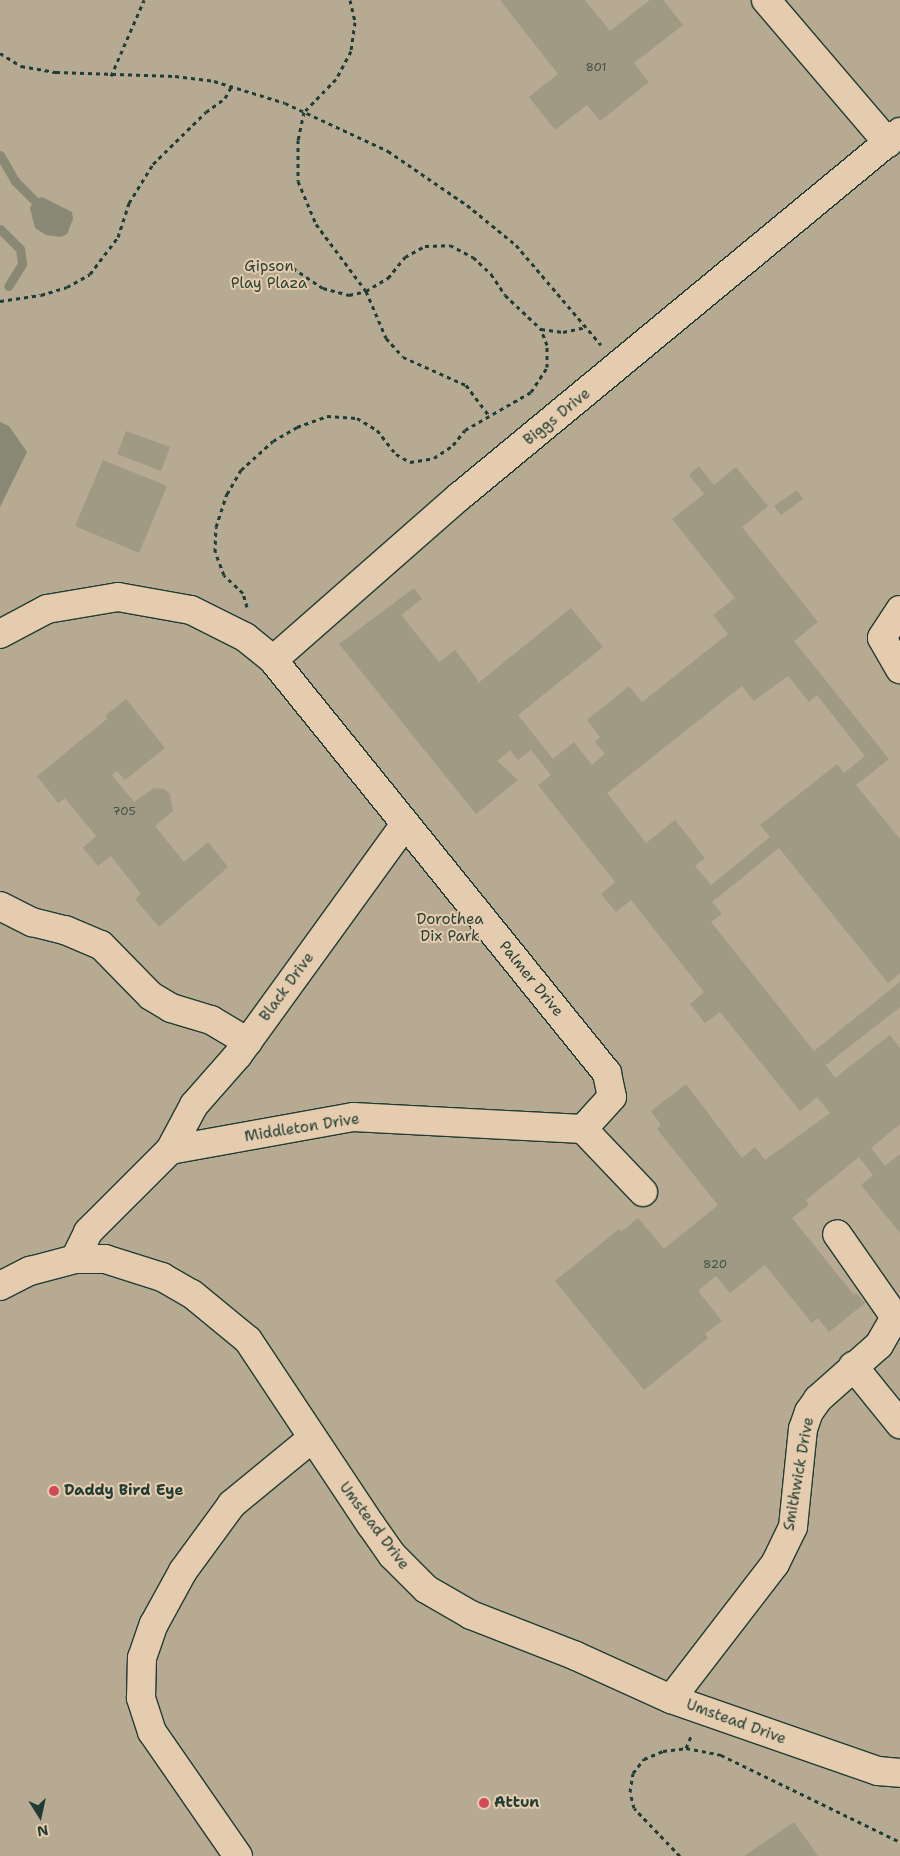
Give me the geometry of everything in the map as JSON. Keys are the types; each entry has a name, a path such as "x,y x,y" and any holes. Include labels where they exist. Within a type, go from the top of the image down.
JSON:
{"street":[{"path":"766,0 894,138"},
{"name":"Biggs Drive","path":"272,660 460,496 894,138"},
{"path":"0,634 47,609 118,597 191,610 245,637 272,660"},
{"path":"900,610 882,638 900,669"},
{"name":"Palmer Drive","path":"272,660 318,714 607,1073 612,1097 583,1129"},
{"name":"Black Drive","path":"170,1150 194,1105 248,1042 405,824"},
{"path":"0,906 32,922 65,930 101,945 151,996 171,1008 211,1020 248,1042"},
{"name":"Middleton Drive","path":"170,1150 353,1117 583,1129"},
{"path":"583,1129 643,1192"},
{"path":"75,1259 88,1232 170,1150"},
{"name":"Smithwick Drive","path":"671,1699 775,1564 793,1527 803,1429 809,1412 818,1399 853,1366 880,1345 895,1316 837,1234"},
{"name":"Umstead Drive","path":"0,1286 30,1271 75,1259 105,1259 132,1265 184,1290 225,1318 248,1340 269,1368 311,1439 392,1555 426,1589 471,1615 576,1656 671,1699 870,1768 900,1773"},
{"path":"853,1366 900,1424"},
{"path":"238,1856 152,1732 141,1698 142,1658 154,1624 183,1571 232,1504 311,1439"}],"path":[{"path":"111,76 144,0"},
{"path":"350,0 355,22 351,51 336,79 304,112 298,140 298,181 316,224 366,291 386,338 403,357 466,385 489,415"},
{"path":"0,53 21,66 111,76 175,76 231,87 304,112 388,151 467,205 516,245 618,367"},
{"path":"0,301 41,295 67,287 90,274 118,237 129,203 152,164 206,112 225,98 231,87"},
{"path":"245,637 247,605 243,593 224,576 215,552 216,527 227,494 241,470 254,458 297,427 327,416 357,418 377,430 396,454 410,462 434,458 453,446 465,430 531,392 547,367 547,346 542,329 505,295 491,274 473,256 450,244 425,246 405,257 388,278 366,291 349,294 323,288 294,268"},
{"path":"542,329 563,332 586,327"},
{"path":"680,1856 634,1808 630,1792 633,1773 644,1759 663,1751 686,1748 721,1755 900,1842"}],"green space":[{"name":"Dorothea Dix Park","path":"0,0 900,0 900,1856 0,1856"}],"shaded area":[{"path":"42,197 72,212 73,219 67,234 61,237 46,235 35,228 30,208 34,200"},
{"path":"0,422 9,426 27,452 0,507"}],"building":[{"path":"500,0 585,0 610,31 650,0 663,0 683,25 634,63 649,82 600,121 587,105 555,130 529,97 558,74"},
{"path":"126,431 170,447 161,471 117,454"},
{"path":"103,460 167,486 139,553 75,526"},
{"path":"699,466 714,485 736,467 768,506 742,527 818,622 794,641 889,759 856,785 900,839 900,973 888,983 779,848 712,902 722,914 711,922 814,1051 900,982 900,1007 826,1065 835,1078 890,1035 900,1048 900,1124 871,1148 885,1166 900,1154 900,1233 861,1185 873,1175 859,1157 806,1200 809,1205 792,1218 854,1295 856,1293 865,1303 829,1332 818,1318 812,1323 765,1265 730,1293 716,1276 698,1291 722,1321 705,1334 708,1338 644,1390 555,1281 619,1229 621,1232 638,1218 664,1249 718,1205 657,1129 661,1125 651,1111 686,1084 742,1158 755,1147 765,1160 830,1113 817,1097 800,1111 720,1012 705,1023 690,1004 704,992 631,900 616,912 601,894 615,882 538,785 551,775 531,750 518,760 510,750 497,761 518,780 476,814 339,644 414,588 422,599 401,615 439,662 455,650 478,680 477,684 571,608 603,647 518,715 553,759 574,742 592,765 605,754 595,742 600,737 587,720 629,686 642,702 728,634 713,615 735,598 672,519 704,494 689,475","holes":["788,676 809,702 817,695 865,756 844,773 837,764 760,825 770,837 711,885 695,866 705,858 675,820 646,843 607,793 742,686 754,701"]},
{"path":"797,490 803,499 781,515 774,506"},
{"path":"126,699 165,748 125,780 117,771 112,775 134,802 154,788 164,789 170,794 173,811 155,826 184,862 208,842 228,867 159,927 135,899 141,894 111,856 98,866 83,848 96,836 65,798 58,803 37,776 107,719 105,716"},
{"path":"794,1822 818,1856 744,1856"}],"waterway":[{"path":"0,155 15,181 34,200"},
{"path":"0,229 20,249 22,264 8,286"}],"place":[{"name":"Daddy Bird Eye","path":"54,1491"},
{"name":"Attun","path":"484,1803"}],"park label":[{"name":"Gipson Play Plaza","path":"269,274"}]}
